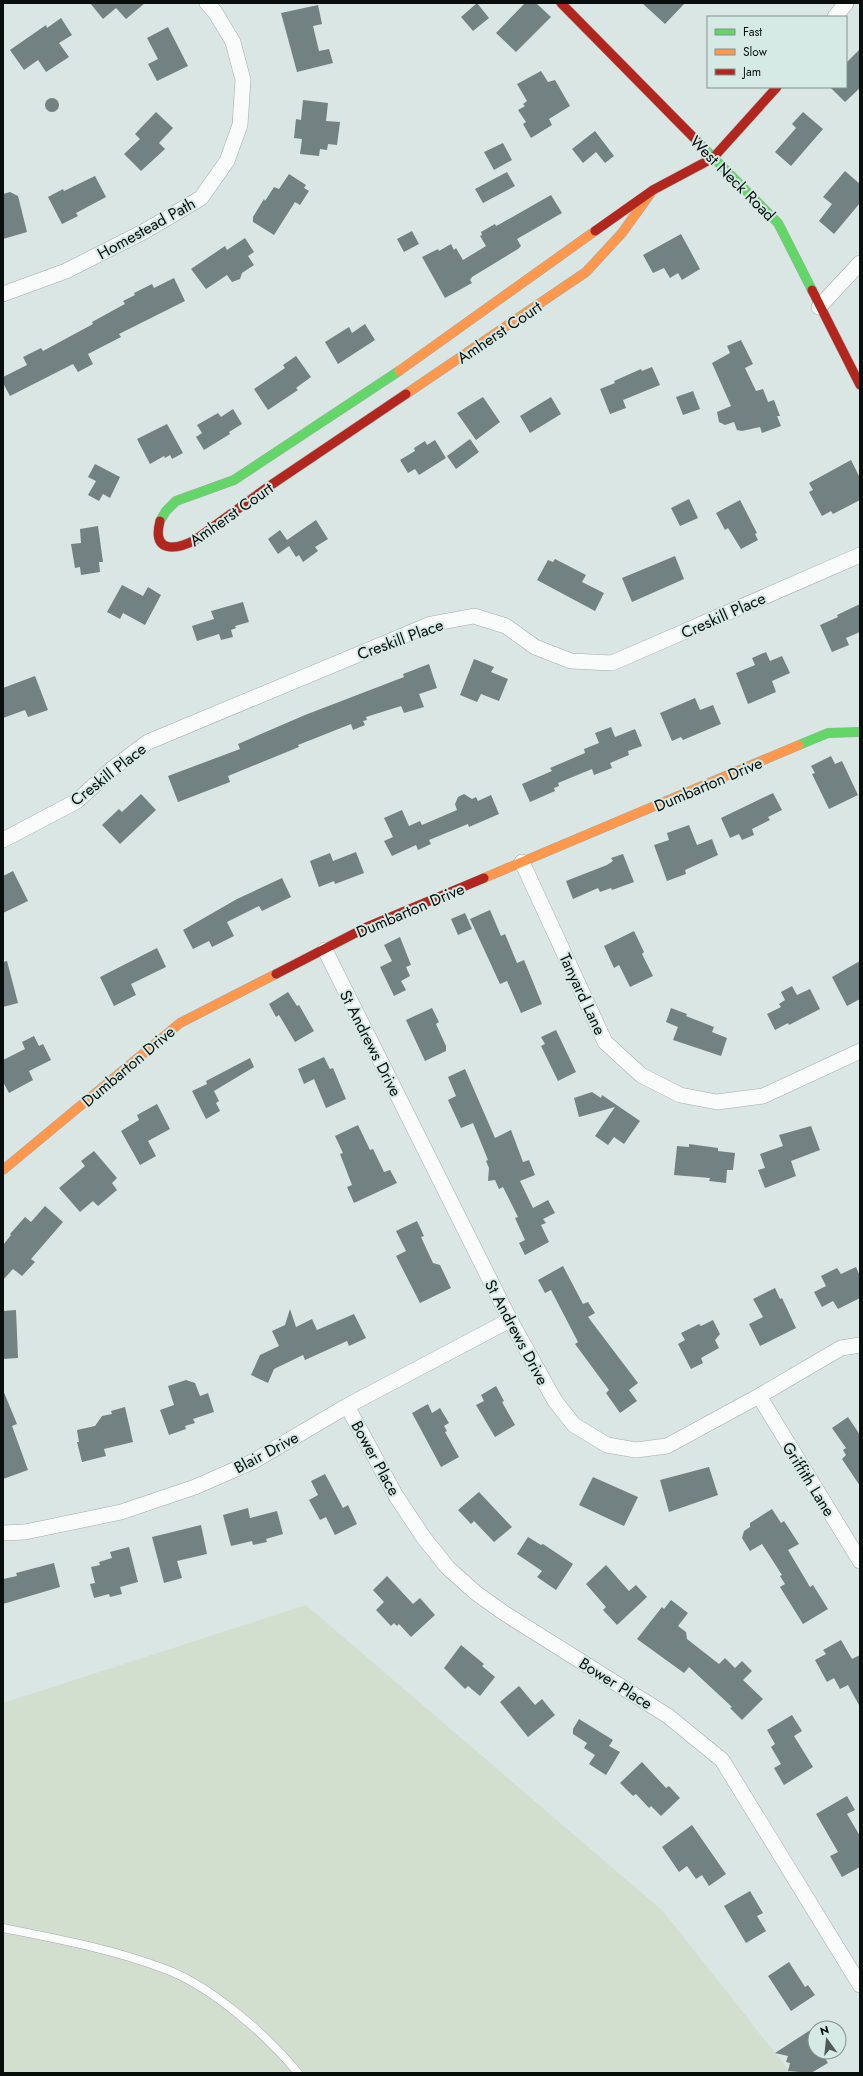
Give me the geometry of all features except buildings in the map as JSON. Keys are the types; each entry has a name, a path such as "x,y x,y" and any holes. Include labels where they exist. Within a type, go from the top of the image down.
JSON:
{"street":[{"name":"Homestead Path","path":"3,294 66,271 145,231 201,198 227,161 240,125 243,80 233,42 215,12 207,3"},
{"name":"West Neck Road","path":"561,3 778,223 819,307 860,385"},
{"path":"836,16 846,3"},
{"name":"Amherst Court","path":"653,190 622,233 586,272 251,499 184,548 169,548 162,544 157,537 159,521 163,512 176,501 234,480 354,402 580,244 653,190 713,158 776,88"},
{"path":"819,307 860,263"},
{"name":"Creskill Place","path":"3,840 77,801 112,769 148,742 431,624 474,616 506,626 535,647 571,661 612,663 860,555"},
{"name":"Dumbarton Drive","path":"3,1170 180,1022 324,950 367,926 828,733 860,732"},
{"name":"Tanyard Lane","path":"522,862 605,1042 641,1075 680,1096 717,1102 763,1096 860,1051"},
{"name":"St Andrews Drive","path":"324,950 510,1320 555,1401 574,1425 607,1445 636,1450 667,1446 759,1396 841,1348 860,1345"},
{"name":"Blair Drive","path":"3,1533 24,1532 120,1512 195,1487 252,1462 347,1406 510,1320"},
{"name":"Griffith Lane","path":"759,1396 860,1561"},
{"name":"Bower Place","path":"347,1406 396,1496 424,1538 448,1568 476,1593 504,1613 668,1716 722,1760 860,1985"}],"lane":[{"path":"3,1928 84,1944 166,1969 198,1985 240,2015 287,2060 298,2073"}],"green space":[{"path":"306,1605 663,1911 791,2073 3,2073 3,1703"}],"traffic: fast":[{"path":"696,140 778,223 812,290"},
{"path":"160,521 166,511 176,501 234,480 399,371"},
{"path":"799,745 828,733 860,732"}],"traffic: slow":[{"path":"406,394 586,272 622,233 653,190"},
{"path":"399,371 595,231"},
{"path":"484,878 799,745"},
{"path":"3,1170 180,1023 276,974"}],"traffic: jam":[{"path":"561,3 696,140"},
{"path":"595,231 653,190 713,158 776,88"},
{"path":"812,290 860,385"},
{"path":"160,521 158,531 159,539 162,544 173,547 187,544 195,540 268,487 406,394"},
{"path":"276,974 367,927 484,878"}]}
